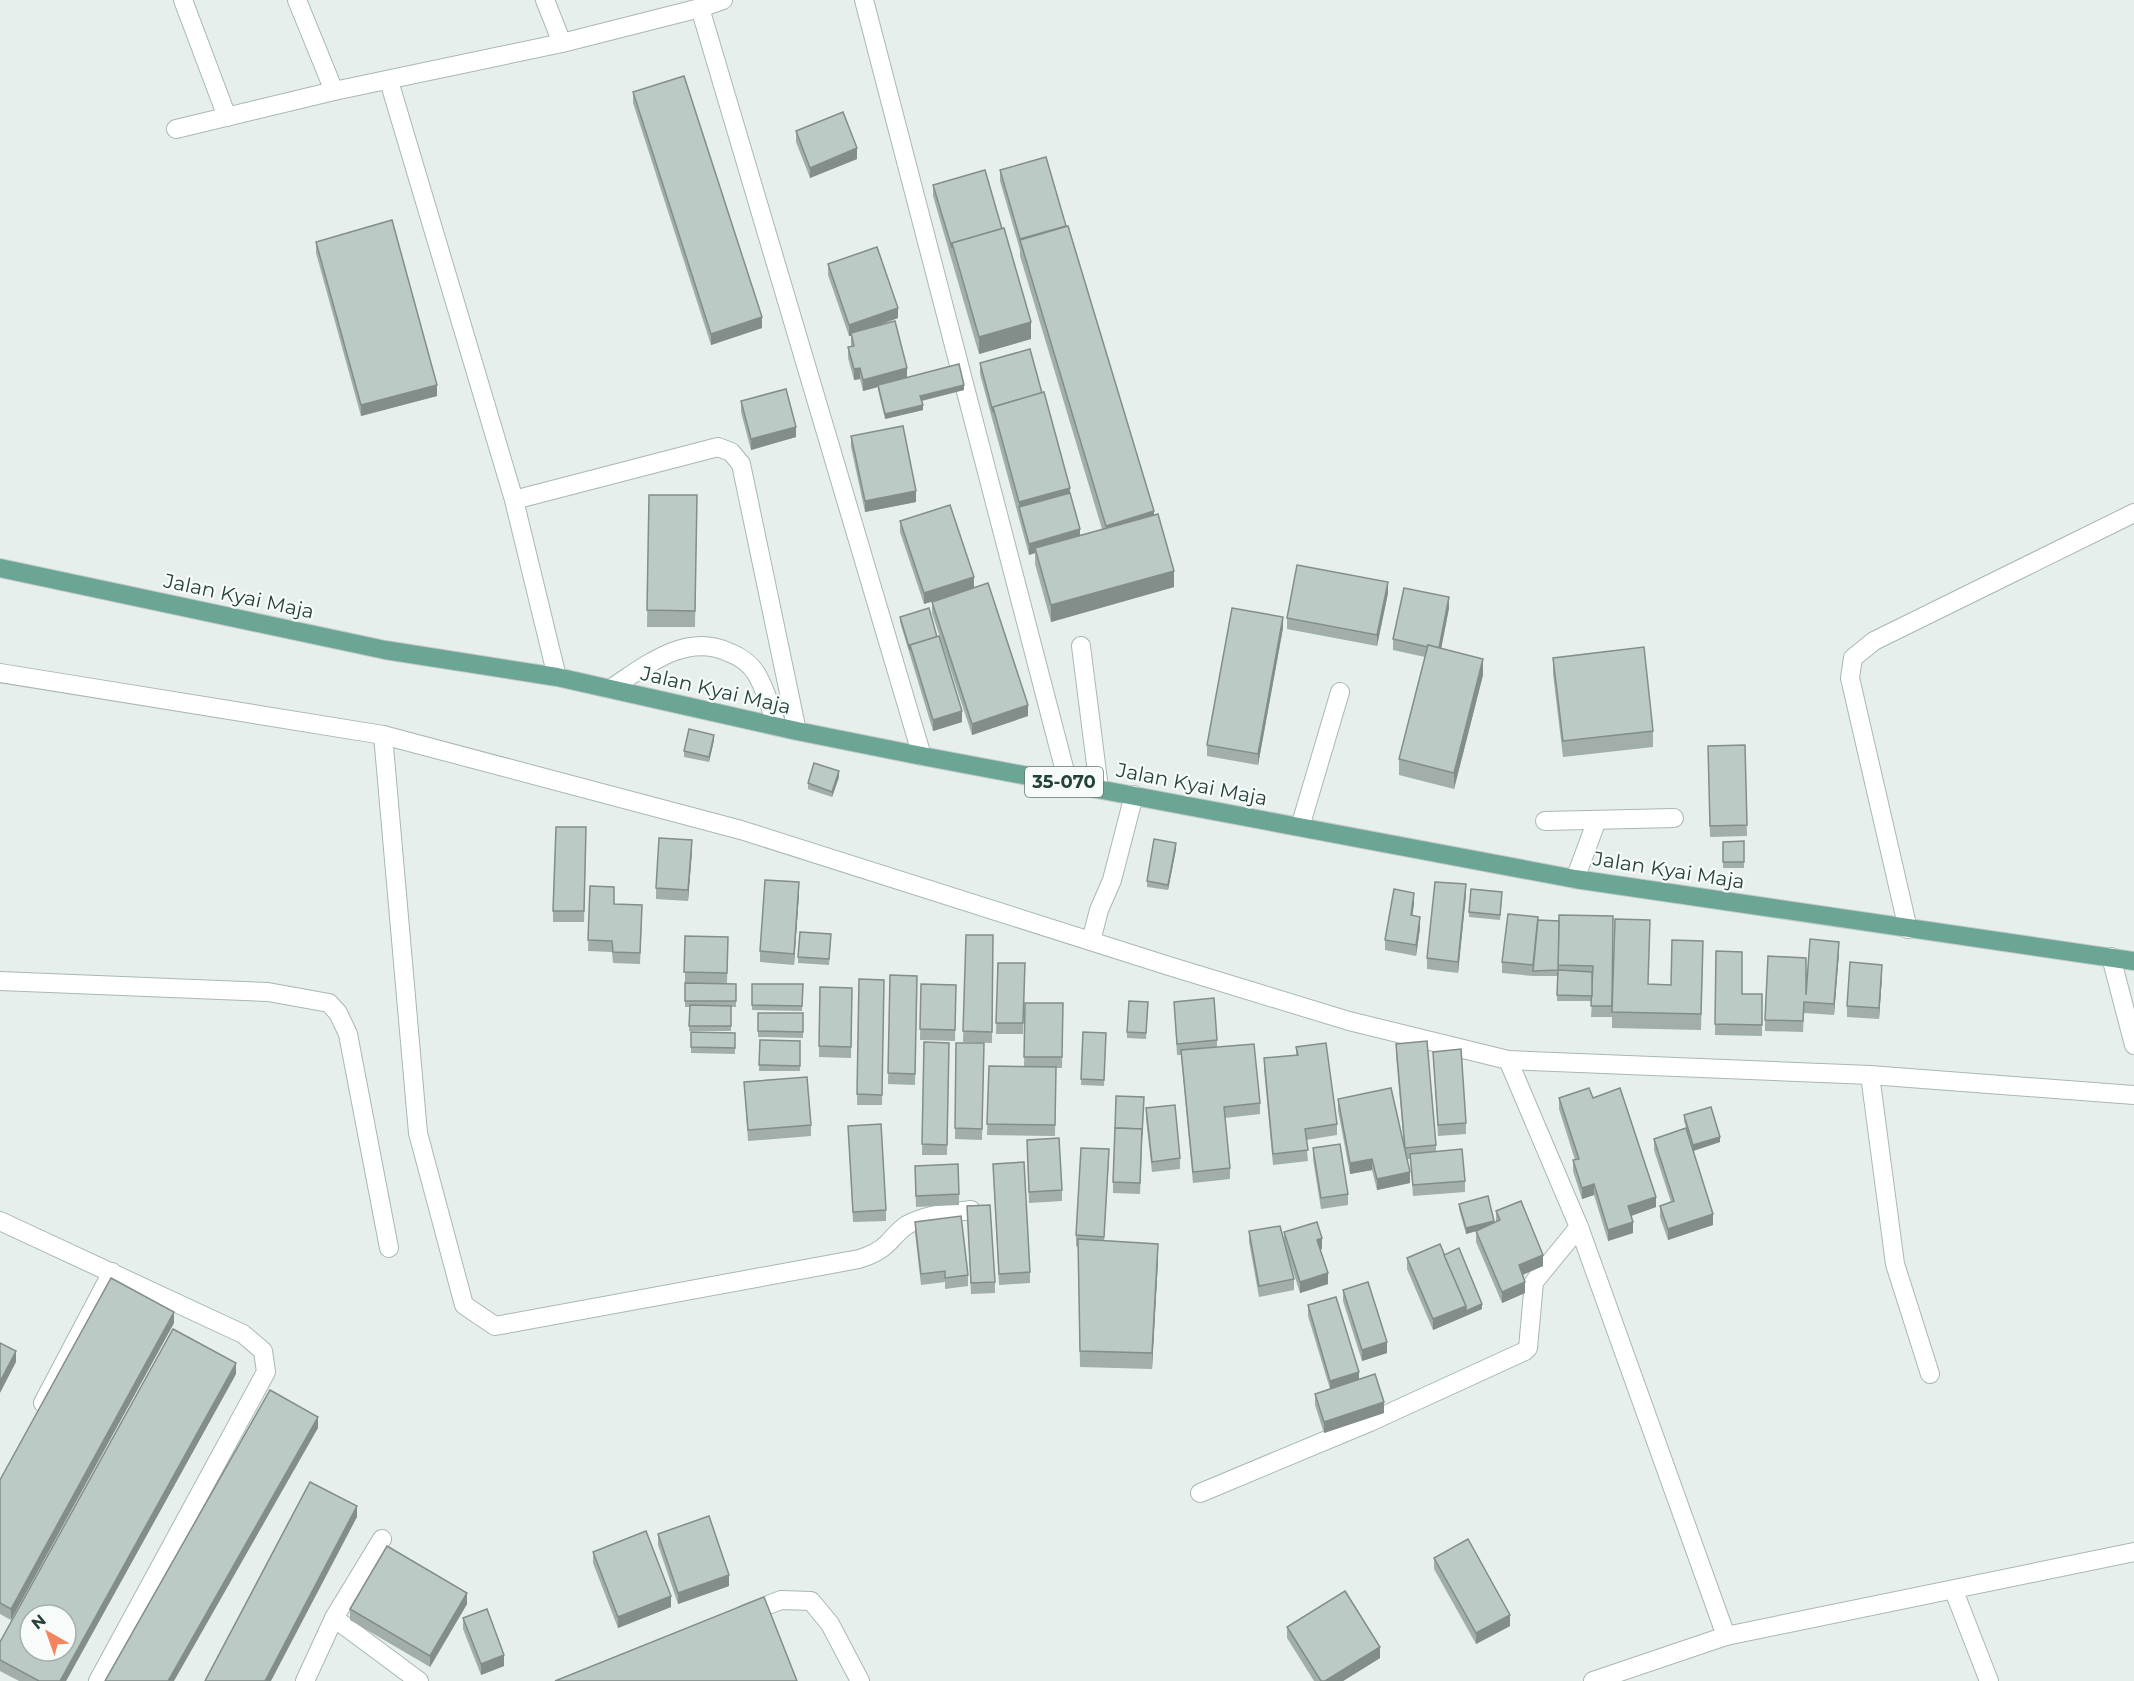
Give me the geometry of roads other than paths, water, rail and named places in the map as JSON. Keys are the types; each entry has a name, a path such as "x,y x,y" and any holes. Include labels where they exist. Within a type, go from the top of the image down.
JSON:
{"main road":[{"name":"Jalan Kyai Maja","path":"0,568 385,650 557,677 797,731 922,756 1575,879 2134,961"}],"street":[{"path":"183,0 227,117"},
{"path":"297,0 334,91"},
{"path":"545,0 562,44"},
{"path":"176,129 334,91 562,44 723,0"},
{"path":"864,0 1068,783"},
{"path":"700,8 922,756"},
{"path":"388,81 514,500 557,677"},
{"path":"514,500 718,447 731,452 741,464 797,731"},
{"path":"1908,929 1850,678 1853,658 1874,640 2134,513"},
{"path":"610,689 663,655 690,646 722,649 740,657 756,673 777,726"},
{"path":"1081,646 1099,788"},
{"path":"0,672 383,735 741,830 1349,1021 1508,1060 1870,1075 2134,1095"},
{"path":"1300,828 1340,692"},
{"path":"383,735 418,1133 464,1305 495,1326 859,1259 871,1255 886,1245 907,1225 922,1218 971,1210"},
{"path":"1091,941 1099,910 1112,880 1134,795"},
{"path":"1545,821 1674,818"},
{"path":"1575,879 1597,820"},
{"path":"2111,957 2133,1040"},
{"path":"0,981 268,992 329,1003 338,1013 348,1034 389,1248"},
{"path":"1508,1060 1578,1227 1726,1636"},
{"path":"1870,1075 1895,1264 1930,1374"},
{"path":"0,1221 243,1334 263,1352 266,1372 98,1681"},
{"path":"1200,1493 1370,1422 1525,1351 1528,1348 1534,1282 1578,1227"},
{"path":"37,1414 112,1272"},
{"path":"305,1681 334,1618 382,1539"},
{"path":"1593,1681 1726,1636 1954,1591 2134,1552"},
{"path":"1954,1591 1989,1681"},
{"path":"727,1622 781,1600 811,1601 830,1624 860,1681"},
{"path":"334,1618 419,1681"}]}
